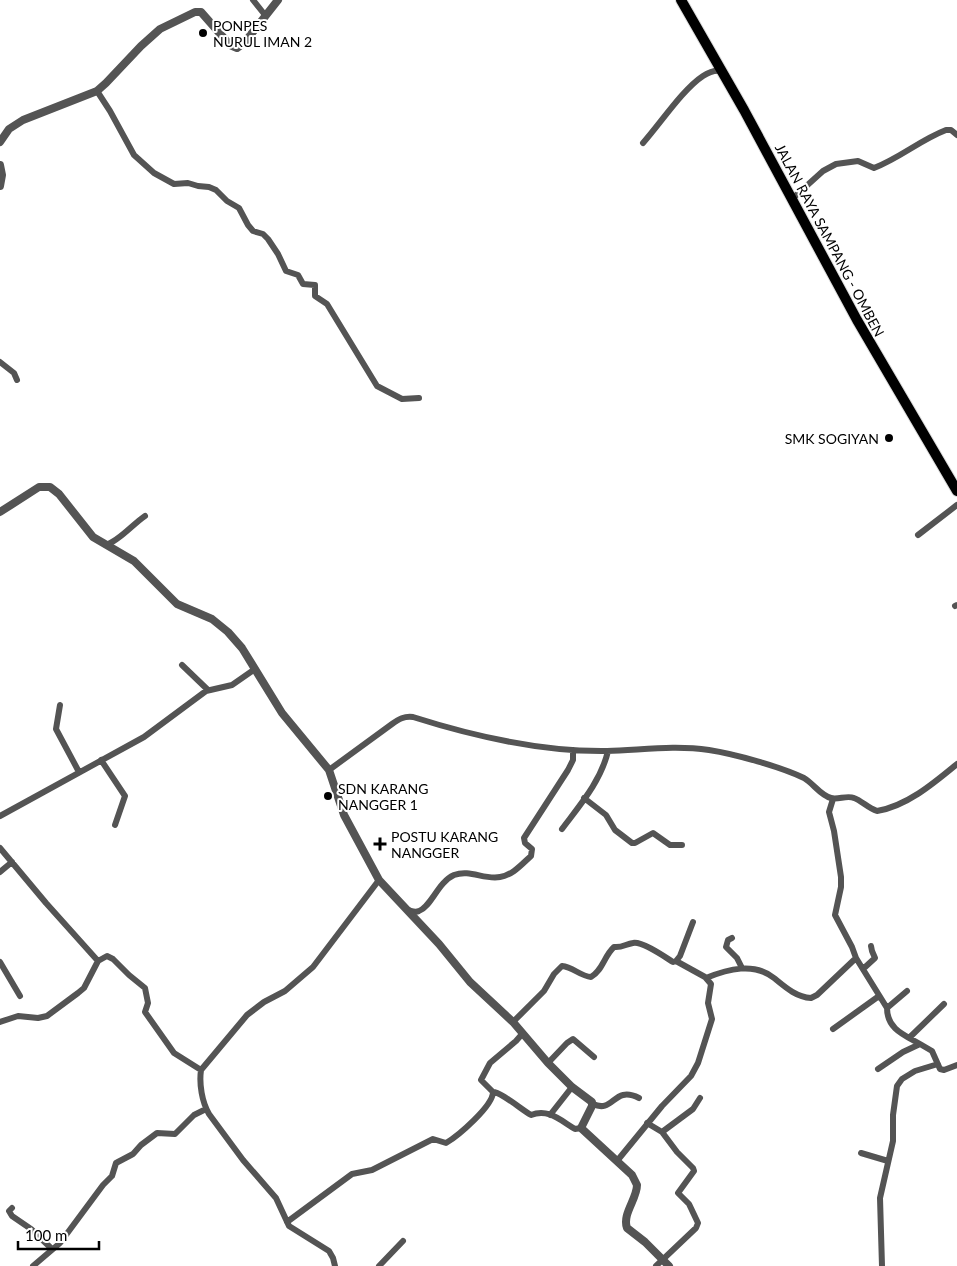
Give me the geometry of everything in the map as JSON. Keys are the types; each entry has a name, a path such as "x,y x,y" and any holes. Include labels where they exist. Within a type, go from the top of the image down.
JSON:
{"main road":[{"name":"JALAN RAYA SAMPANG - OMBEN","path":"681,0 722,71 874,350 956,486"}],"street":[{"path":"253,0 265,15"},
{"path":"0,142 9,129 23,120 97,91 150,37 168,25 194,12 203,13 230,45 235,48 245,42 278,0"},
{"path":"643,143 684,94 701,77 715,70 722,71"},
{"path":"97,91 131,152 137,158 154,173 172,183 188,182 198,186 213,188 227,201 239,208 251,229 263,234 268,239 286,271 298,275 303,284 316,286 315,296 327,304 377,386 402,399 419,398"},
{"path":"792,199 829,167 858,161 874,168 895,159 917,144 946,130 951,130 957,135"},
{"path":"0,165 2,178 0,186"},
{"path":"0,362 14,373 17,380"},
{"path":"0,512 39,487 50,487 59,494 88,533 134,560 177,604 212,619 222,626 242,648 282,713 329,770 344,815 379,880 408,910 470,982 514,1022 548,1063 572,1087 598,1106 605,1106 617,1097 630,1093 638,1098"},
{"path":"918,535 957,505"},
{"path":"106,545 116,540 145,516"},
{"path":"182,665 208,690"},
{"path":"0,816 144,737 208,690 232,685 255,669"},
{"path":"60,705 56,729 79,772"},
{"path":"329,770 392,724 407,717 413,717 471,735 531,746 608,751 654,747 710,750 755,761 802,777 812,782 822,793 833,799 853,797 874,810 883,810 894,806 922,790 957,764"},
{"path":"408,910 416,912 422,910 444,882 455,875 465,873 502,877 513,872 531,856 532,851 525,843 524,838 568,770 573,760 574,750"},
{"path":"562,829 599,776 608,751"},
{"path":"101,760 125,796 115,825"},
{"path":"584,798 606,815 615,830 632,843 653,833 670,845 682,845"},
{"path":"833,799 828,812 834,831 841,876 841,887 835,915 856,958 887,1008 887,1015 891,1025 900,1033 932,1051 940,1069 944,1070 957,1065"},
{"path":"0,848 98,961"},
{"path":"0,872 12,862"},
{"path":"335,1266 329,1251 294,1230 287,1222 276,1198 228,1141 206,1109 200,1085 201,1070 246,1015 264,1002 285,991 313,967 379,880"},
{"path":"676,961 680,956 693,922"},
{"path":"732,938 728,940 726,947 737,958 742,968"},
{"path":"514,1022 544,991 559,967 568,966 582,976 591,977 598,972 609,952 614,947 623,948 635,942 673,962 676,961 706,978 711,984 708,1003 712,1019 702,1054 691,1076 647,1123 618,1161"},
{"path":"863,969 875,959 872,946"},
{"path":"0,1022 18,1016 38,1018 47,1016 84,988 98,961 107,956 111,957 143,986 148,1003 144,1010 174,1053 201,1070"},
{"path":"706,978 722,971 742,968 767,974 794,993 811,998 817,995 856,958"},
{"path":"0,962 20,996"},
{"path":"887,1008 907,990"},
{"path":"833,1029 879,996"},
{"path":"909,1038 944,1004"},
{"path":"523,1033 490,1063 482,1078 482,1082 493,1092 500,1093 505,1099 516,1104 531,1115 539,1111 560,1119 575,1129 581,1128"},
{"path":"548,1063 566,1043 573,1039 594,1057"},
{"path":"878,1070 903,1052 920,1044"},
{"path":"882,1266 880,1198 893,1141 893,1114 898,1084 902,1079 915,1071 938,1064"},
{"path":"550,1115 572,1087"},
{"path":"287,1222 352,1174 372,1170 433,1139 444,1143 455,1137 490,1103 494,1095 493,1092"},
{"path":"662,1132 693,1109 700,1098"},
{"path":"581,1128 593,1104"},
{"path":"36,1265 64,1238 110,1179 116,1163 133,1154 141,1144 157,1133 175,1134 194,1116 206,1109"},
{"path":"647,1123 662,1132 677,1152 694,1169 678,1192 689,1204 698,1222 692,1232 659,1263"},
{"path":"581,1128 632,1176 637,1184 635,1196 626,1218 626,1228 644,1242 659,1263 669,1266"},
{"path":"861,1153 888,1161"},
{"path":"12,1208 9,1211 12,1216 31,1229 52,1249"},
{"path":"379,1266 402,1241"}],"place":[{"name":"PONPES NURUL IMAN 2","path":"203,33"},
{"name":"SMK SOGIYAN","path":"889,438"},
{"name":"SDN KARANG NANGGER 1","path":"328,796"},
{"name":"POSTU KARANG NANGGER","path":"380,844"}]}
